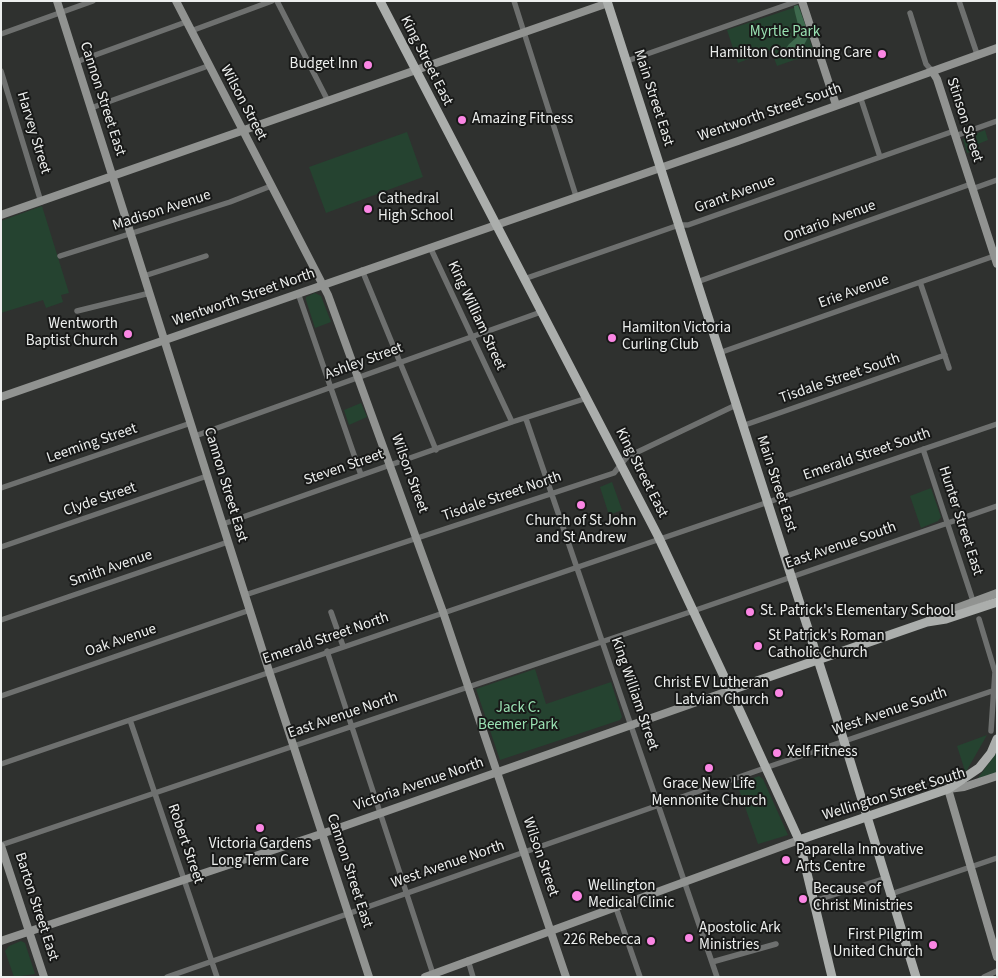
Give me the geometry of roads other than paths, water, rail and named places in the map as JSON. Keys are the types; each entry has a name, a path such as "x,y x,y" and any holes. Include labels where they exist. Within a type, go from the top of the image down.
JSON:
{"main road":[{"name":"Cannon Street East","path":"57,1 269,671 369,977"},
{"name":"Wilson Street","path":"176,1 208,66 323,284 391,464 469,686 496,772 566,977"},
{"name":"King Street East","path":"380,1 587,398 694,611 799,840 832,977"},
{"path":"800,1 836,105"},
{"path":"1,215 609,2"},
{"name":"Main Street East","path":"609,2 742,426 844,741 916,977"},
{"name":"Wentworth Street South","path":"495,224 660,166 738,141 997,48"},
{"name":"Stinson Street","path":"932,71 937,79 997,264"},
{"name":"Wentworth Street North","path":"1,397 495,224"},
{"path":"730,690 927,622 997,593"},
{"path":"927,622 946,619 997,602"},
{"name":"Victoria Avenue North","path":"1,941 322,833 730,690"},
{"path":"994,735 990,752 979,768 948,789 997,957"},
{"name":"Wellington Street South","path":"799,840 948,789 964,787 997,776"},
{"path":"425,977 615,905 799,840"},
{"name":"Barton Street East","path":"2,848 44,977"}],"street":[{"path":"1,34 93,1"},
{"path":"190,31 272,1"},
{"path":"276,1 328,101"},
{"path":"514,1 576,196"},
{"path":"627,61 800,1"},
{"path":"959,1 977,54"},
{"path":"910,13 926,64 932,71"},
{"path":"76,62 186,22"},
{"path":"91,108 208,66"},
{"name":"Harvey Street","path":"1,71 41,202"},
{"path":"860,96 880,157"},
{"name":"Grant Avenue","path":"524,278 680,225 688,225 880,157 997,121"},
{"name":"Ontario Avenue","path":"697,282 971,187 997,180"},
{"name":"Madison Avenue","path":"60,256 230,202 271,186"},
{"name":"King William Street","path":"430,247 512,422"},
{"name":"Erie Avenue","path":"719,353 995,255"},
{"path":"144,276 206,256"},
{"path":"362,270 436,450"},
{"path":"920,282 950,368"},
{"path":"298,293 361,475"},
{"path":"77,310 150,294"},
{"name":"Ashley Street","path":"195,436 541,312"},
{"name":"Tisdale Street South","path":"742,426 945,355"},
{"name":"Steven Street","path":"223,524 512,422 587,398"},
{"path":"622,466 627,457 736,405"},
{"name":"King William Street","path":"526,419 632,724 717,977"},
{"name":"Leeming Street","path":"1,488 191,423"},
{"name":"Emerald Street South","path":"660,540 997,424"},
{"name":"Hunter Street East","path":"923,449 974,601"},
{"name":"Tisdale Street North","path":"245,595 614,473 622,466"},
{"name":"Clyde Street","path":"1,547 207,476"},
{"name":"East Avenue South","path":"694,611 997,506"},
{"name":"Emerald Street North","path":"1,764 327,651 660,540"},
{"name":"Smith Avenue","path":"1,620 228,542"},
{"name":"Oak Avenue","path":"1,696 250,610"},
{"name":"East Avenue North","path":"2,848 154,793 694,611"},
{"path":"332,612 342,646"},
{"path":"979,619 993,662 995,690 994,735"},
{"path":"327,651 433,974"},
{"name":"West Avenue South","path":"766,767 995,690"},
{"name":"Robert Street","path":"130,720 217,977"},
{"name":"West Avenue North","path":"167,977 766,767"},
{"path":"891,894 997,858"},
{"path":"814,901 886,878"},
{"path":"615,905 640,977"},
{"path":"712,962 776,944"},
{"path":"468,960 473,977"},
{"path":"984,977 997,972"}],"place":[{"name":"Hamilton Continuing Care","path":"882,54"},
{"name":"Budget Inn","path":"368,65"},
{"name":"Amazing Fitness","path":"462,120"},
{"name":"Cathedral High School","path":"368,209"},
{"name":"Wentworth Baptist Church","path":"128,334"},
{"name":"Hamilton Victoria Curling Club","path":"612,338"},
{"name":"Church of St John and St Andrew","path":"581,505"},
{"name":"St. Patrick's Elementary School","path":"750,612"},
{"name":"St Patrick's Roman Catholic Church","path":"758,646"},
{"name":"Christ EV Lutheran Latvian Church","path":"779,693"},
{"name":"Xelf Fitness","path":"777,753"},
{"name":"Grace New Life Mennonite Church","path":"709,768"},
{"name":"Victoria Gardens Long Term Care","path":"260,828"},
{"name":"Paparella Innovative Arts Centre","path":"786,860"},
{"name":"Wellington Medical Clinic","path":"577,896"},
{"name":"Because of Christ Ministries","path":"803,899"},
{"name":"Apostolic Ark Ministries","path":"689,938"},
{"name":"226 Rebecca","path":"651,941"},
{"name":"First Pilgrim United Church","path":"933,945"}],"park label":[{"name":"Myrtle Park","path":"785,33"},
{"name":"Jack C. Beemer Park","path":"518,718"}]}
